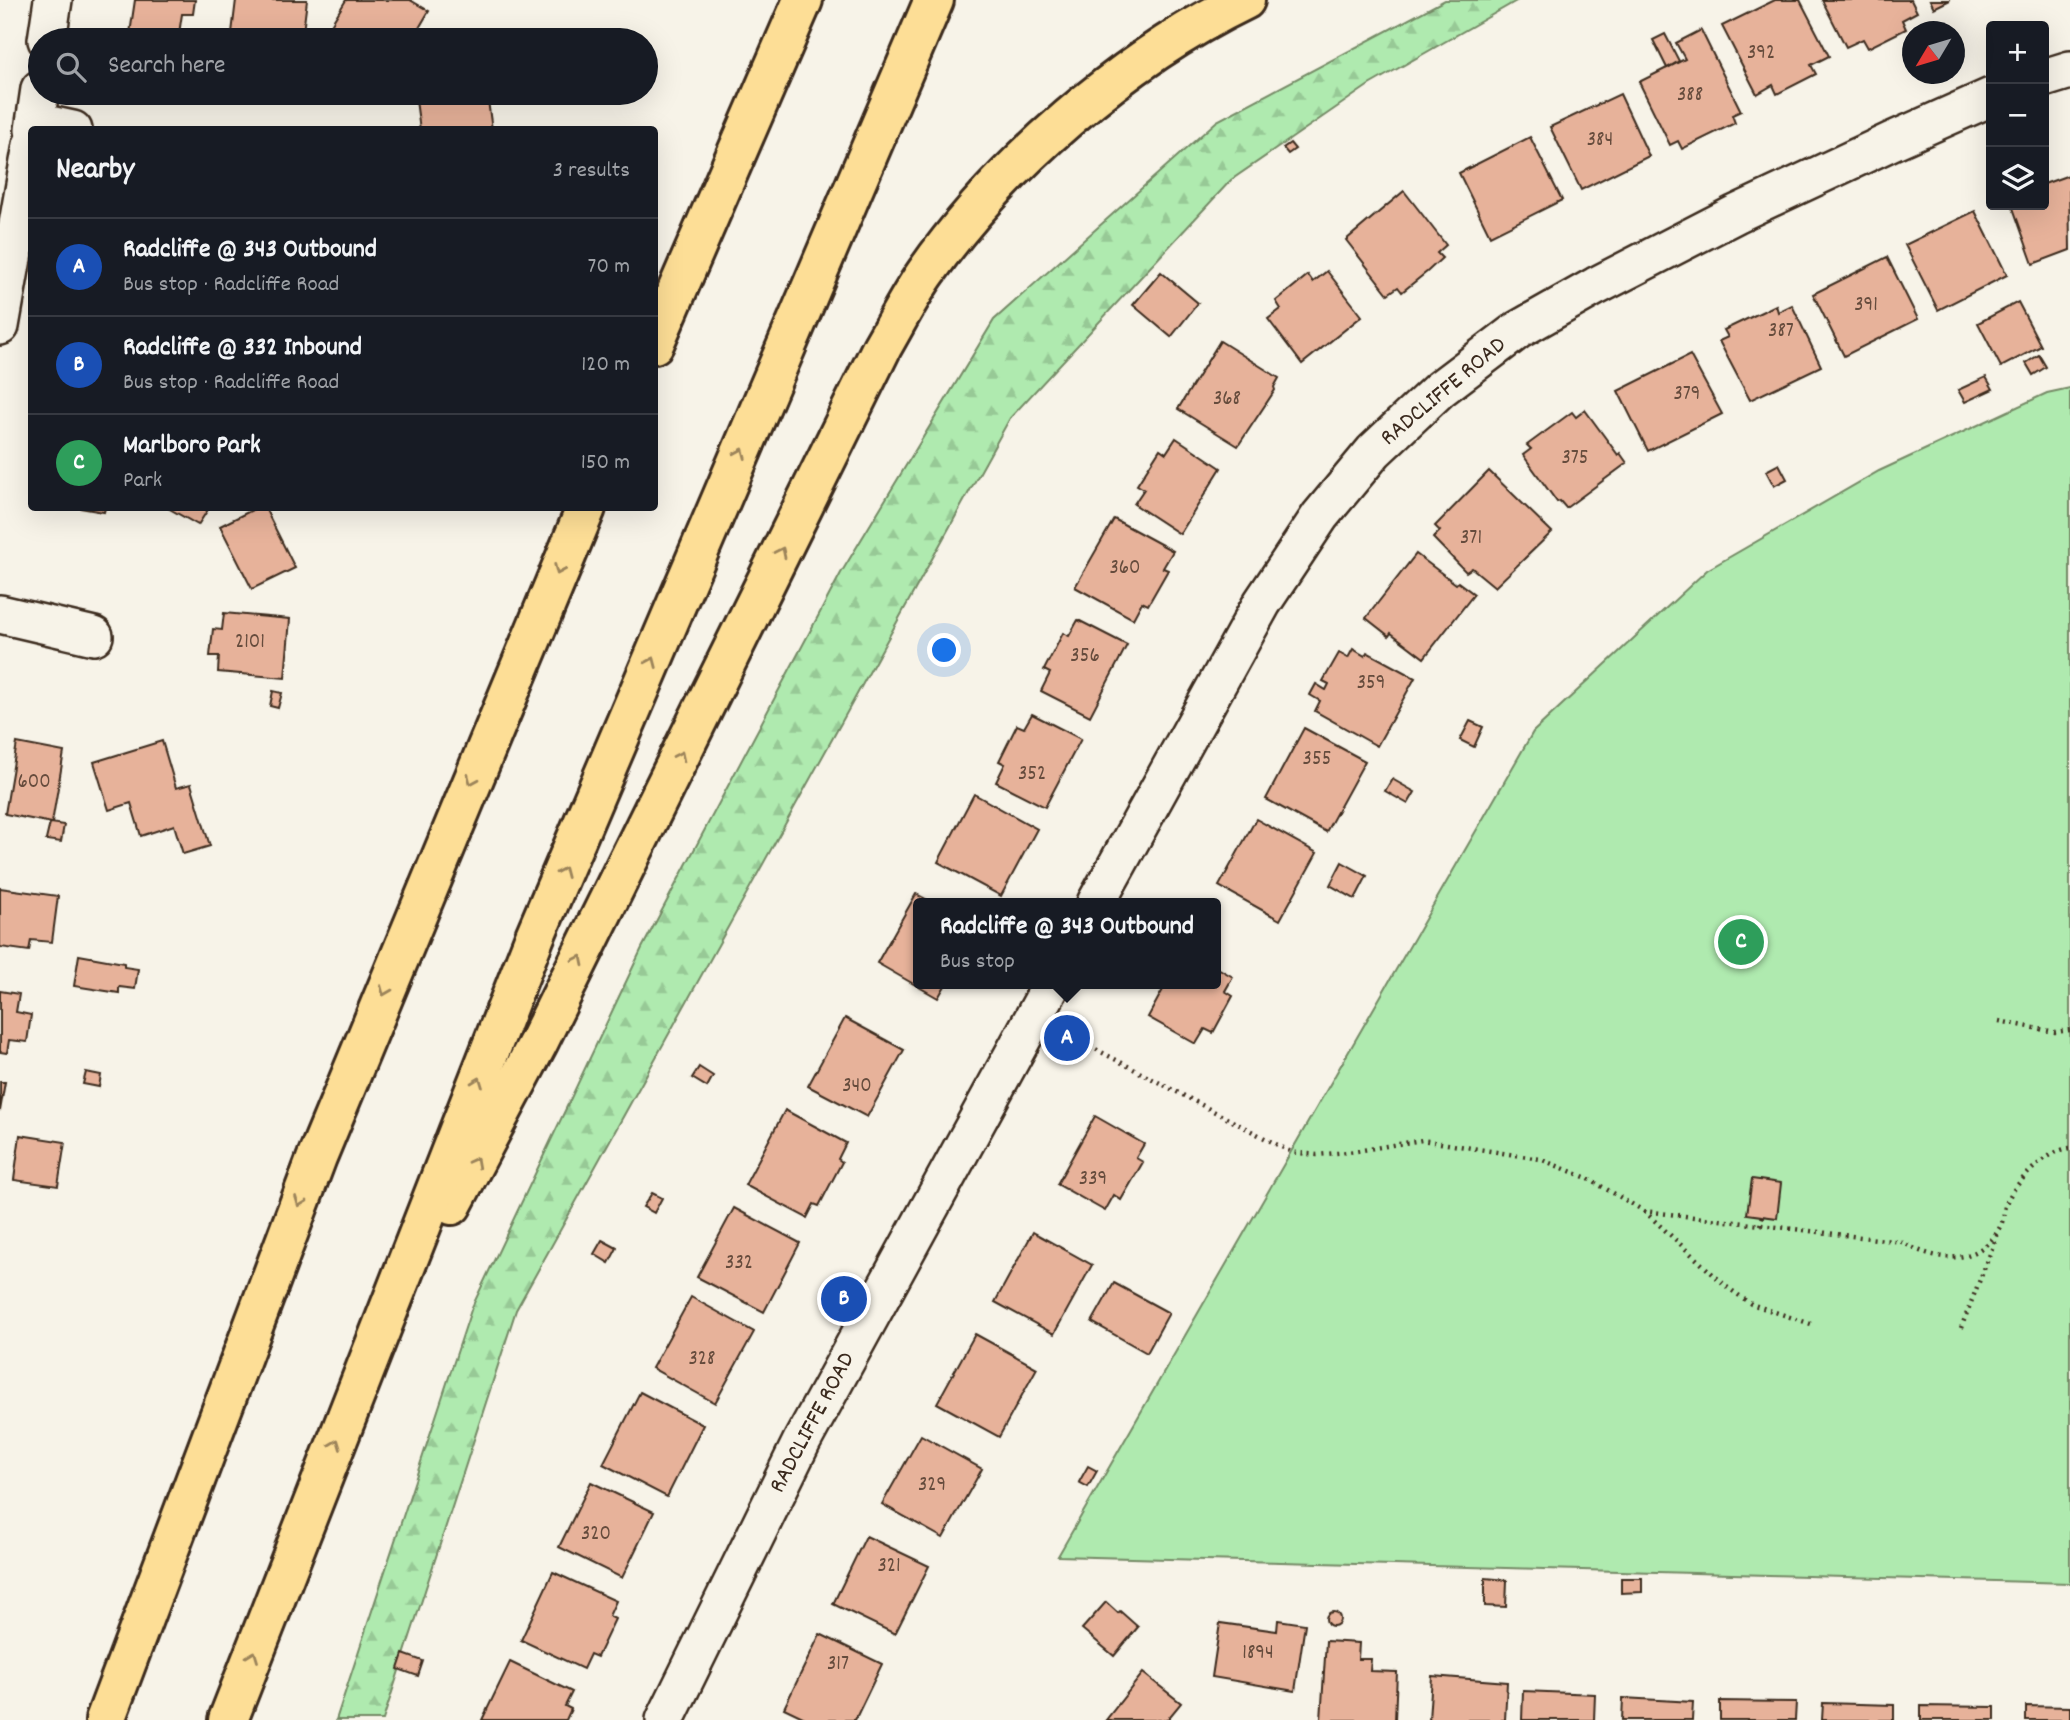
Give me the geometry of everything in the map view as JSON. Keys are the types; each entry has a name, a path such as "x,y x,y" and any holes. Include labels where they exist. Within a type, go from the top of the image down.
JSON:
{"highway":[{"path":"658,334 775,0"},
{"path":"658,335 803,0"},
{"path":"228,1720 536,936 934,0"},
{"path":"363,1374 538,1043 876,360 925,275 960,229 1017,165 1083,104 1152,54 1245,0"},
{"path":"105,1720 317,1157 585,511"}],"street":[{"path":"49,28 53,0"},
{"path":"2049,76 2070,70"},
{"name":"RADCLIFFE ROAD","path":"1099,898 1269,592 1320,516 1374,451 1440,389 1518,330 1596,286 1748,209 1986,99"},
{"path":"35,121 56,126"},
{"path":"0,326 28,162"},
{"path":"0,614 94,636"},
{"name":"RADCLIFFE ROAD","path":"665,1720 802,1441 1049,989"}],"path":[{"path":"1999,1021 2055,1032 2070,1030"},
{"path":"1074,1039 1291,1152 1317,1155 1422,1140 1540,1159 1587,1178 1644,1211 1727,1287 1751,1304 1811,1324"},
{"path":"1961,1328 2001,1224 2006,1202 2025,1177 2042,1161 2070,1148"},
{"path":"1644,1211 1902,1242 1921,1253 1944,1259 1967,1255 1987,1243 2001,1224"},
{"path":"1760,1225 1763,1216"}],"green space":[{"path":"1445,0 1518,0 1369,85 1231,180 1010,418 516,1310 383,1720 336,1720 472,1307 642,948 841,573 994,320 1217,121"},
{"path":"2070,388 2070,1583 1058,1556 1533,732 1707,570 1879,471 2047,393"}],"building":[{"path":"135,0 195,0 193,14 182,14 180,28 131,28"},
{"path":"236,0 307,0 304,28 233,28"},
{"path":"346,0 410,0 429,11 419,28 329,28"},
{"path":"1775,0 1800,0 1829,56 1811,65 1816,74 1777,94 1773,85 1757,94 1722,26"},
{"path":"1822,0 1911,0 1917,12 1902,20 1902,31 1868,48 1863,39 1846,47"},
{"path":"1930,0 1950,0 1934,8"},
{"path":"1701,30 1741,111 1732,115 1735,123 1682,149 1678,141 1670,145 1639,82 1685,59 1676,43"},
{"path":"1665,34 1679,61 1667,68 1653,40"},
{"path":"1620,94 1649,156 1581,190 1550,127"},
{"path":"417,105 489,105 491,126 419,126"},
{"path":"1530,137 1562,200 1490,236 1459,173"},
{"path":"1290,143 1295,149 1288,154 1283,148"},
{"path":"2069,175 2070,250 2033,264 2014,210 2049,210 2049,182"},
{"path":"1404,191 1446,245 1437,253 1442,258 1428,271 1402,292 1398,287 1388,294 1346,240"},
{"path":"1975,211 2007,275 1938,310 1905,245"},
{"path":"1887,257 1918,319 1844,356 1813,294"},
{"path":"1327,271 1362,316 1302,364 1268,319 1281,309 1276,301 1308,275 1313,282"},
{"path":"1161,272 1198,303 1171,337 1133,305"},
{"path":"2018,302 2041,346 2001,367 1978,323"},
{"path":"1776,305 1778,312 1792,305 1821,366 1750,400 1719,341 1728,337 1724,330"},
{"path":"1220,341 1279,378 1275,390 1238,446 1178,409"},
{"path":"1690,355 1722,414 1648,451 1618,391"},
{"path":"2039,355 2046,367 2033,375 2026,363"},
{"path":"1986,377 1993,389 1965,402 1958,390"},
{"path":"1585,410 1627,463 1566,508 1560,501 1557,502 1523,455 1531,449 1527,445 1572,412 1576,417"},
{"path":"1176,438 1221,468 1180,534 1134,504 1144,489 1137,485 1160,449 1166,453"},
{"path":"1779,464 1787,479 1774,486 1766,471"},
{"path":"1489,471 1552,532 1495,587 1472,568 1466,572 1433,538 1440,531 1435,526"},
{"path":"173,511 207,511 198,525"},
{"path":"250,511 266,511 295,568 252,589 220,526"},
{"path":"1114,519 1173,551 1163,568 1168,570 1148,605 1142,602 1133,619 1075,587"},
{"path":"1416,554 1474,594 1424,658 1366,618"},
{"path":"224,613 290,619 285,678 218,672 219,656 210,656 213,629 222,630"},
{"path":"1078,620 1127,645 1090,716 1041,691 1050,673 1044,670 1063,633 1069,636"},
{"path":"1353,649 1365,656 1367,652 1415,678 1377,746 1315,711 1320,701 1310,695 1316,684 1326,690 1329,684 1323,681 1339,653 1348,658"},
{"path":"273,691 282,693 278,708 270,706"},
{"path":"1032,714 1081,739 1045,807 996,782 1005,764 999,761 1017,725 1024,728"},
{"path":"1470,721 1483,727 1474,747 1460,740"},
{"path":"1304,728 1365,761 1326,832 1266,799"},
{"path":"162,741 176,788 191,784 210,846 183,854 174,825 141,836 131,803 109,810 94,762"},
{"path":"17,743 64,752 52,823 5,814"},
{"path":"1392,779 1415,792 1408,804 1385,791"},
{"path":"974,794 1037,829 1001,896 938,862"},
{"path":"1256,819 1317,853 1280,920 1219,886"},
{"path":"50,823 64,825 61,842 46,840"},
{"path":"1342,862 1367,876 1355,899 1330,885"},
{"path":"0,888 58,896 52,942 31,940 29,951 0,947"},
{"path":"913,899 913,984 877,963"},
{"path":"79,955 124,963 124,967 138,969 135,989 119,987 119,993 74,986"},
{"path":"1221,970 1233,977 1225,991 1233,996 1213,1033 1205,1029 1196,1044 1148,1017 1163,989 1221,989"},
{"path":"922,989 943,989 938,998"},
{"path":"0,991 19,994 16,1012 31,1015 27,1042 9,1040 7,1053 0,1052"},
{"path":"845,1018 904,1050 867,1117 808,1086"},
{"path":"699,1067 713,1076 707,1087 692,1078"},
{"path":"86,1072 101,1075 99,1087 83,1084"},
{"path":"0,1082 5,1082 0,1111"},
{"path":"785,1110 846,1143 838,1159 842,1162 819,1206 814,1204 807,1218 745,1185"},
{"path":"1095,1116 1144,1144 1136,1158 1143,1162 1121,1200 1114,1195 1105,1211 1057,1184"},
{"path":"20,1135 65,1142 58,1186 14,1180"},
{"path":"1752,1179 1781,1183 1777,1218 1747,1214"},
{"path":"652,1193 662,1198 654,1213 643,1207"},
{"path":"734,1208 800,1243 764,1312 697,1277"},
{"path":"1033,1232 1092,1265 1054,1334 995,1302"},
{"path":"602,1240 617,1248 609,1263 594,1254"},
{"path":"1114,1283 1169,1313 1147,1353 1092,1322"},
{"path":"691,1297 754,1332 715,1403 652,1368"},
{"path":"975,1334 1037,1368 999,1437 937,1403"},
{"path":"640,1392 703,1425 667,1497 603,1464"},
{"path":"921,1435 982,1469 943,1538 882,1504"},
{"path":"1088,1466 1097,1471 1088,1487 1079,1482"},
{"path":"591,1482 654,1512 622,1578 559,1547"},
{"path":"866,1536 929,1566 895,1634 833,1604"},
{"path":"553,1572 616,1601 609,1616 615,1619 597,1657 590,1654 583,1669 521,1640"},
{"path":"1485,1578 1507,1580 1506,1607 1485,1606"},
{"path":"1621,1578 1642,1578 1642,1592 1621,1593"},
{"path":"1106,1602 1138,1627 1114,1656 1082,1629"},
{"path":"1330,1612 1336,1612 1340,1619 1336,1626 1330,1626 1326,1622 1326,1616"},
{"path":"1278,1620 1305,1624 1295,1691 1212,1677 1220,1623 1277,1631"},
{"path":"820,1634 882,1664 855,1720 809,1720 784,1708"},
{"path":"1326,1641 1359,1643 1358,1659 1371,1659 1370,1671 1397,1672 1395,1720 1321,1720"},
{"path":"403,1654 423,1661 418,1676 398,1669"},
{"path":"510,1662 572,1692 565,1706 571,1709 566,1720 482,1720"},
{"path":"1143,1673 1181,1703 1167,1720 1106,1720"},
{"path":"1432,1676 1507,1682 1505,1720 1429,1720"},
{"path":"1523,1691 1595,1694 1594,1720 1522,1720"},
{"path":"1623,1698 1693,1702 1692,1720 1622,1720"},
{"path":"1720,1701 1796,1702 1795,1720 1720,1720"},
{"path":"1823,1703 1894,1705 1894,1720 1822,1720"},
{"path":"1921,1706 1995,1707 1995,1720 1921,1720"},
{"path":"2026,1706 2070,1707 2070,1720 2026,1720"}],"place":[{"name":"Marlboro Park","path":"1741,942"},
{"name":"Radcliffe @ 343 Outbound","path":"1067,1038"},
{"name":"Radcliffe @ 332 Inbound","path":"844,1299"}]}
